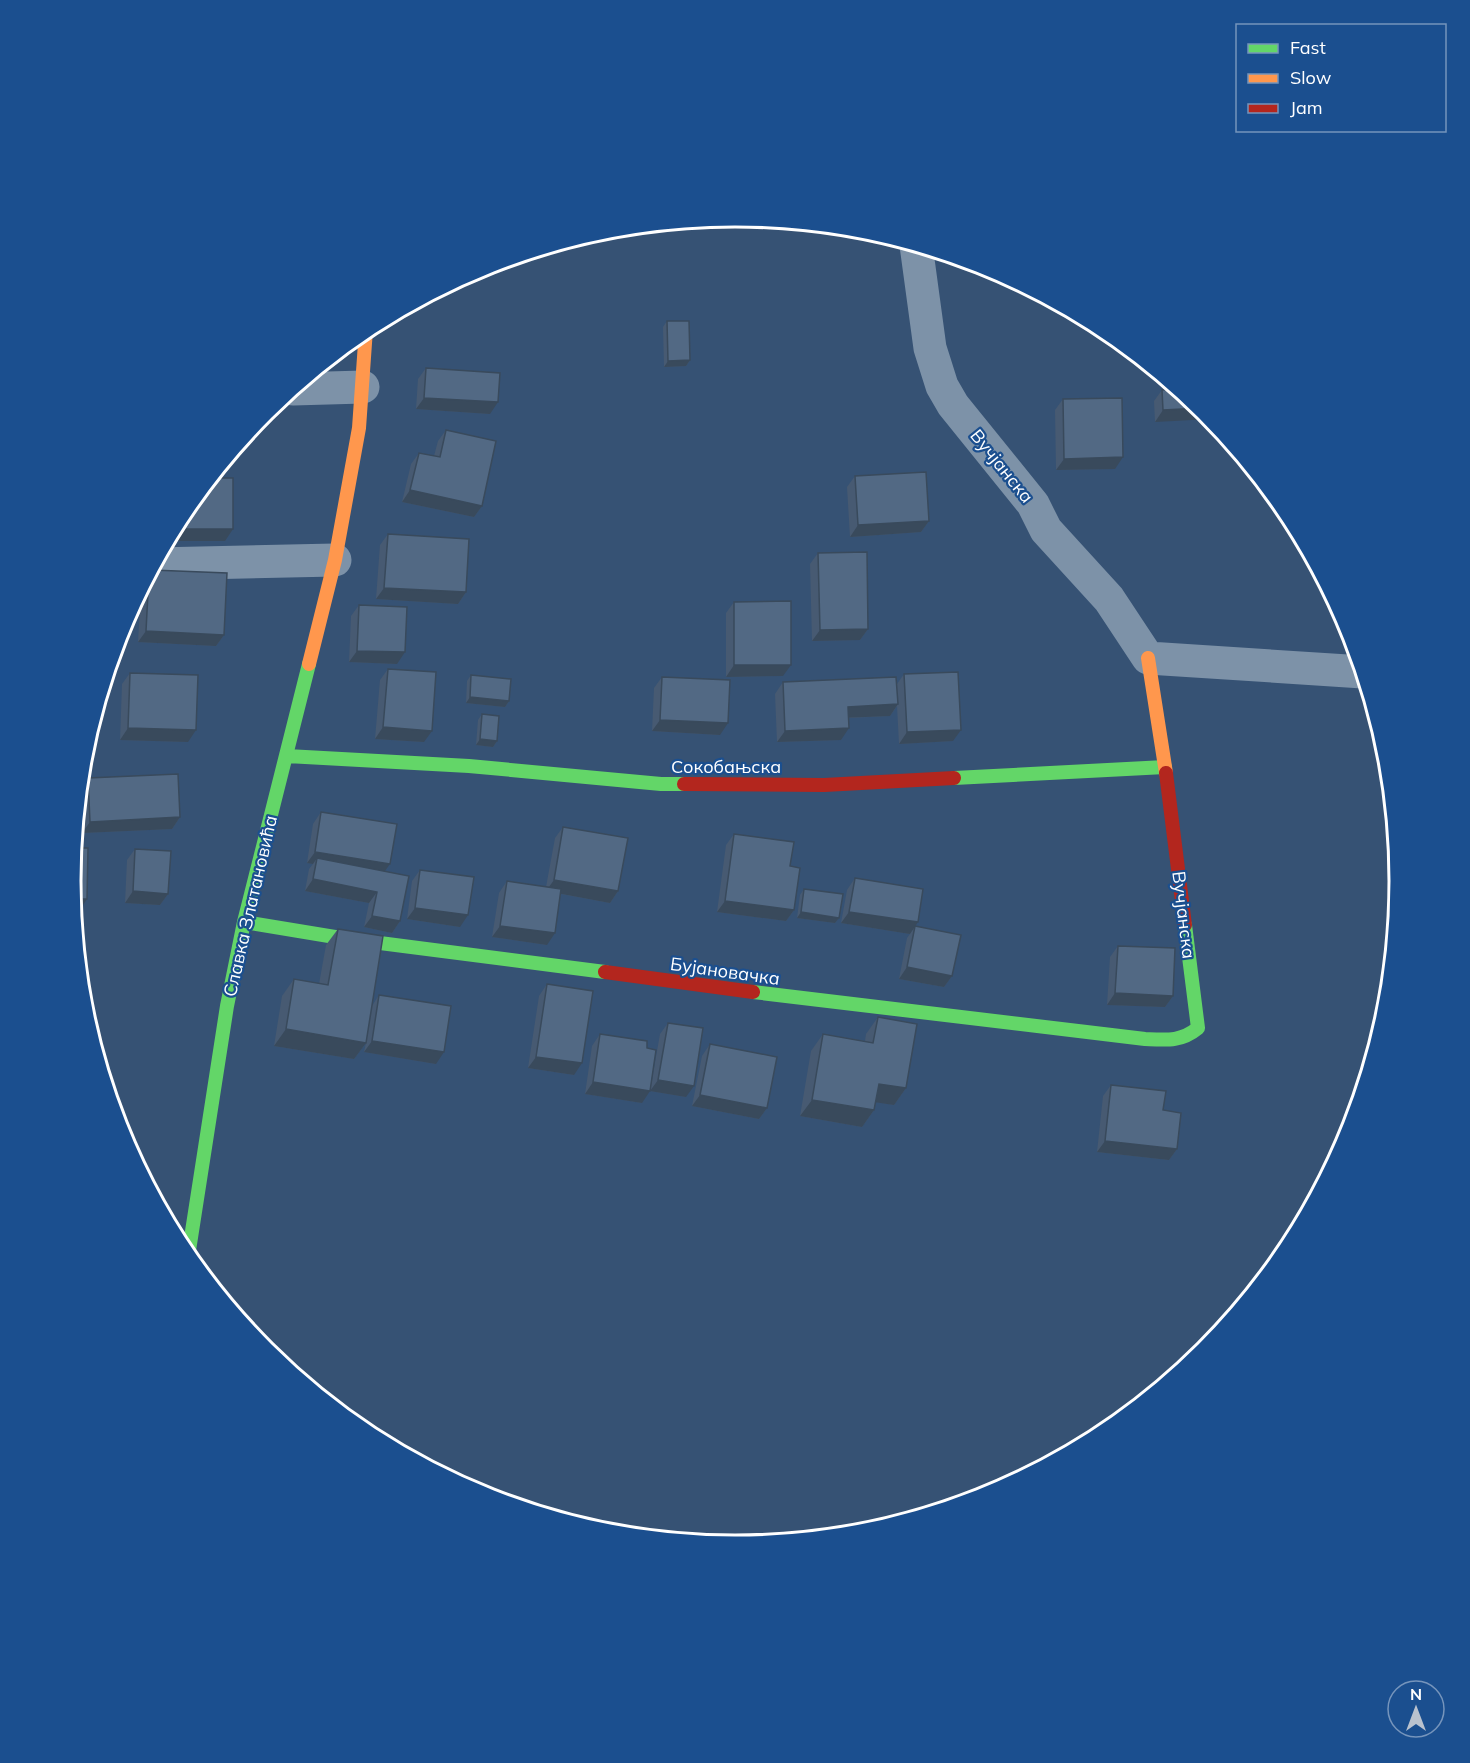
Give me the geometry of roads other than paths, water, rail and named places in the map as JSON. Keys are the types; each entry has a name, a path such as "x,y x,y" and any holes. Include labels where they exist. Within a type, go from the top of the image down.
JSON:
{"street":[{"name":"Вучјанска","path":"917,254 930,348 942,386 953,405 1033,504 1046,530 1109,599 1148,658 1165,767 1198,1028"},
{"name":"Славка Златановића","path":"190,1243 227,1006 244,922 335,561 359,428 365,343"},
{"path":"306,389 363,387"},
{"path":"164,564 335,561"},
{"path":"1148,658 1354,671"},
{"name":"Сокобањска","path":"287,756 469,766 603,780 673,784 824,785 1165,767"},
{"name":"Бујановачка","path":"244,922 341,938 573,967 731,990 1122,1036 1174,1041 1187,1038 1198,1028"}]}
